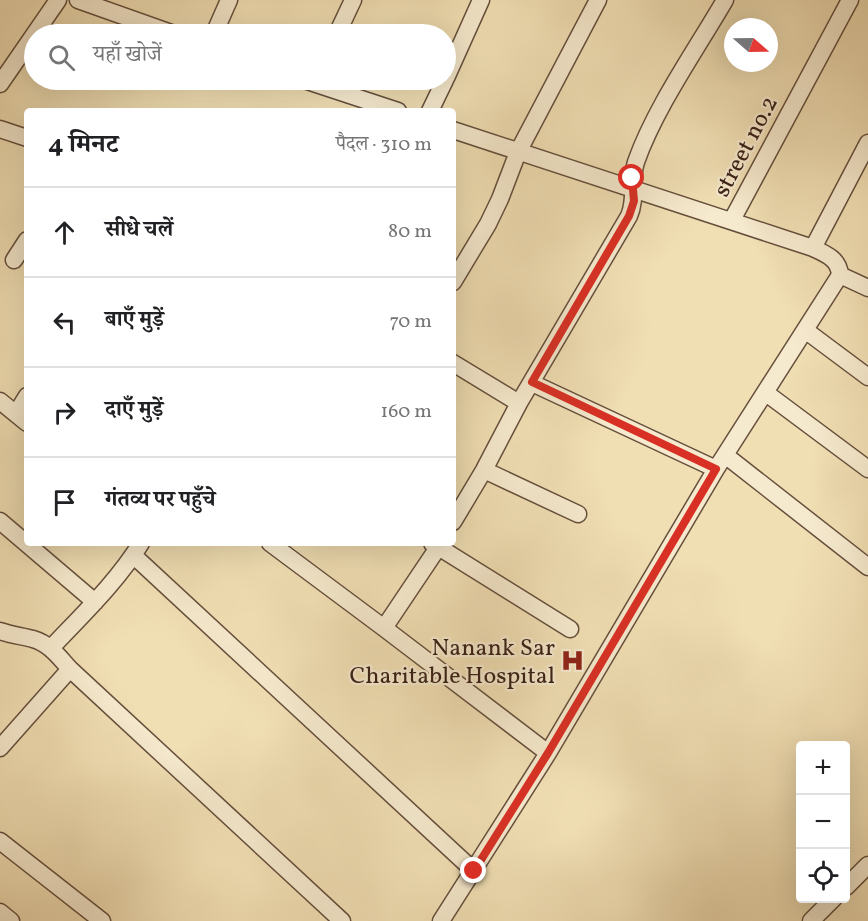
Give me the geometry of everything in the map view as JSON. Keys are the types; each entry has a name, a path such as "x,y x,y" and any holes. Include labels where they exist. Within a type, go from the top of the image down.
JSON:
{"street":[{"path":"41,24 58,0"},
{"path":"78,0 120,7 154,24"},
{"path":"218,24 229,0"},
{"path":"342,24 353,0"},
{"path":"456,56 482,0"},
{"path":"456,277 488,224 518,152 598,0"},
{"path":"456,517 519,403 629,216 634,201 632,178 636,162 673,88 725,0"},
{"name":"street no.2","path":"732,220 850,0"},
{"path":"0,84 24,49"},
{"path":"338,90 389,108"},
{"path":"431,108 440,90"},
{"path":"0,129 24,137"},
{"path":"441,921 548,753 720,462 840,275 839,267 830,256 813,248 456,131"},
{"path":"813,248 868,143"},
{"path":"14,260 24,245"},
{"path":"840,275 868,288"},
{"path":"806,330 868,377"},
{"path":"456,365 519,403"},
{"path":"532,382 720,462 868,567"},
{"path":"766,393 868,469"},
{"path":"0,401 22,418"},
{"path":"484,470 578,514"},
{"path":"0,521 24,541"},
{"path":"29,546 95,602"},
{"path":"274,546 548,753"},
{"path":"384,628 436,546"},
{"path":"439,546 570,629"},
{"path":"51,648 95,602 137,549 474,871"},
{"path":"0,631 32,639 51,648 70,669 342,921"},
{"path":"0,748 70,669"},
{"path":"0,842 102,921"},
{"path":"850,883 868,864"},
{"path":"815,920 830,903"},
{"path":"0,912 11,921"}],"place":[{"name":"Nanank Sar Charitable Hospital","path":"573,661"}],"route":[{"path":"474,871 548,753 716,469 532,382 629,216 634,201 632,178"}]}
